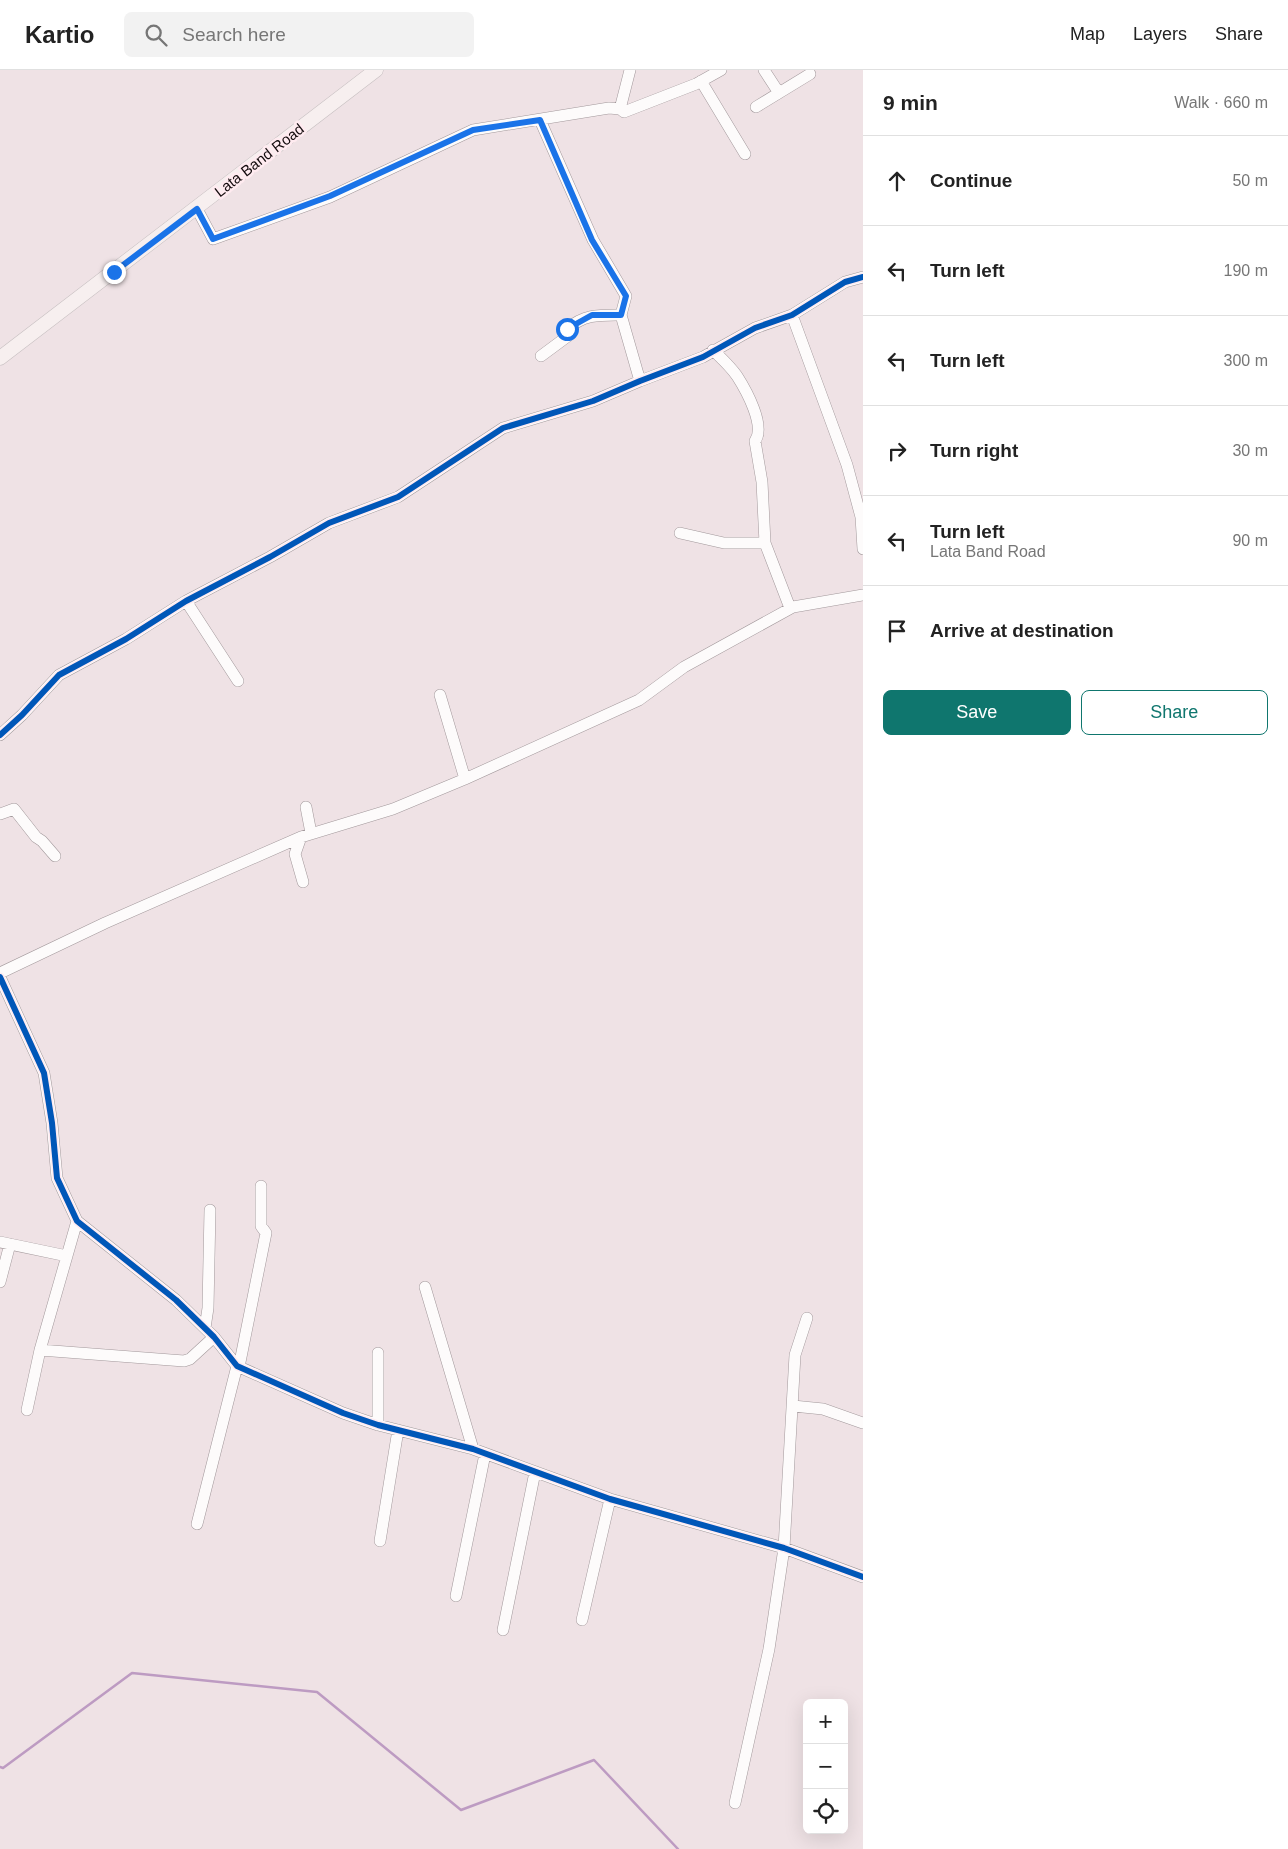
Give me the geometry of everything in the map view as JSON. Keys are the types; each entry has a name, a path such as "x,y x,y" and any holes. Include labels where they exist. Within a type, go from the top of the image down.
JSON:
{"main road":[{"name":"Lata Band Road","path":"0,358 197,209 376,70"}],"street":[{"path":"620,109 630,70"},
{"path":"197,209 213,239 330,196 473,130 609,108 620,109 624,112 701,81 720,70"},
{"path":"764,70 779,93"},
{"path":"756,107 810,74"},
{"path":"701,81 745,154"},
{"path":"540,120 592,240 626,296 621,315 640,381"},
{"path":"0,735 60,675 126,638 186,601 270,557 329,522 398,498 503,428 593,401 703,357 755,328 792,315 845,282 863,277"},
{"path":"541,356 568,336 567,329 592,315 621,315"},
{"path":"792,315 847,466 861,517 863,549"},
{"path":"713,350 727,363 737,377 757,417 759,428 755,441 762,482 765,543 790,608"},
{"path":"680,533 724,543 765,543"},
{"path":"0,973 105,923 306,835 393,809 465,779 639,700 684,667 790,608 863,595"},
{"path":"186,601 238,681"},
{"path":"440,695 465,779"},
{"path":"303,882 295,854 306,835 306,807"},
{"path":"0,814 14,809 36,838 42,841 55,856"},
{"path":"0,977 44,1073 52,1123 57,1178 77,1222 176,1300 205,1328 238,1366 343,1413 378,1425 473,1450 610,1499 784,1548 863,1577"},
{"path":"197,1524 238,1366 266,1233 261,1226 261,1186"},
{"path":"205,1328 208,1308 210,1210"},
{"path":"27,1410 40,1350 77,1222"},
{"path":"0,1282 5,1243 67,1256"},
{"path":"425,1287 473,1450"},
{"path":"735,1804 769,1649 784,1548 796,1354 808,1318"},
{"path":"40,1350 184,1361 190,1359 214,1338"},
{"path":"378,1353 378,1425"},
{"path":"793,1406 823,1409 863,1423"},
{"path":"380,1541 398,1430"},
{"path":"456,1596 485,1454"},
{"path":"502,1630 535,1472"},
{"path":"582,1620 610,1499"}],"waterway":[{"path":"0,1767 3,1768 132,1673 317,1692 461,1810 594,1760 678,1849"}],"cycle path":[{"path":"0,735 22,715 59,675 126,639 186,601 270,557 329,523 398,497 503,428 593,401 703,357 755,328 792,315 845,282 863,277"},
{"path":"0,977 44,1073 52,1123 57,1178 77,1221 176,1300 214,1337 237,1366 343,1413 378,1425 473,1449 610,1499 784,1548 863,1577"}],"route":[{"path":"114,272 197,209 213,239 330,196 473,130 540,120 592,240 626,296 621,315 592,315 567,329"}]}
